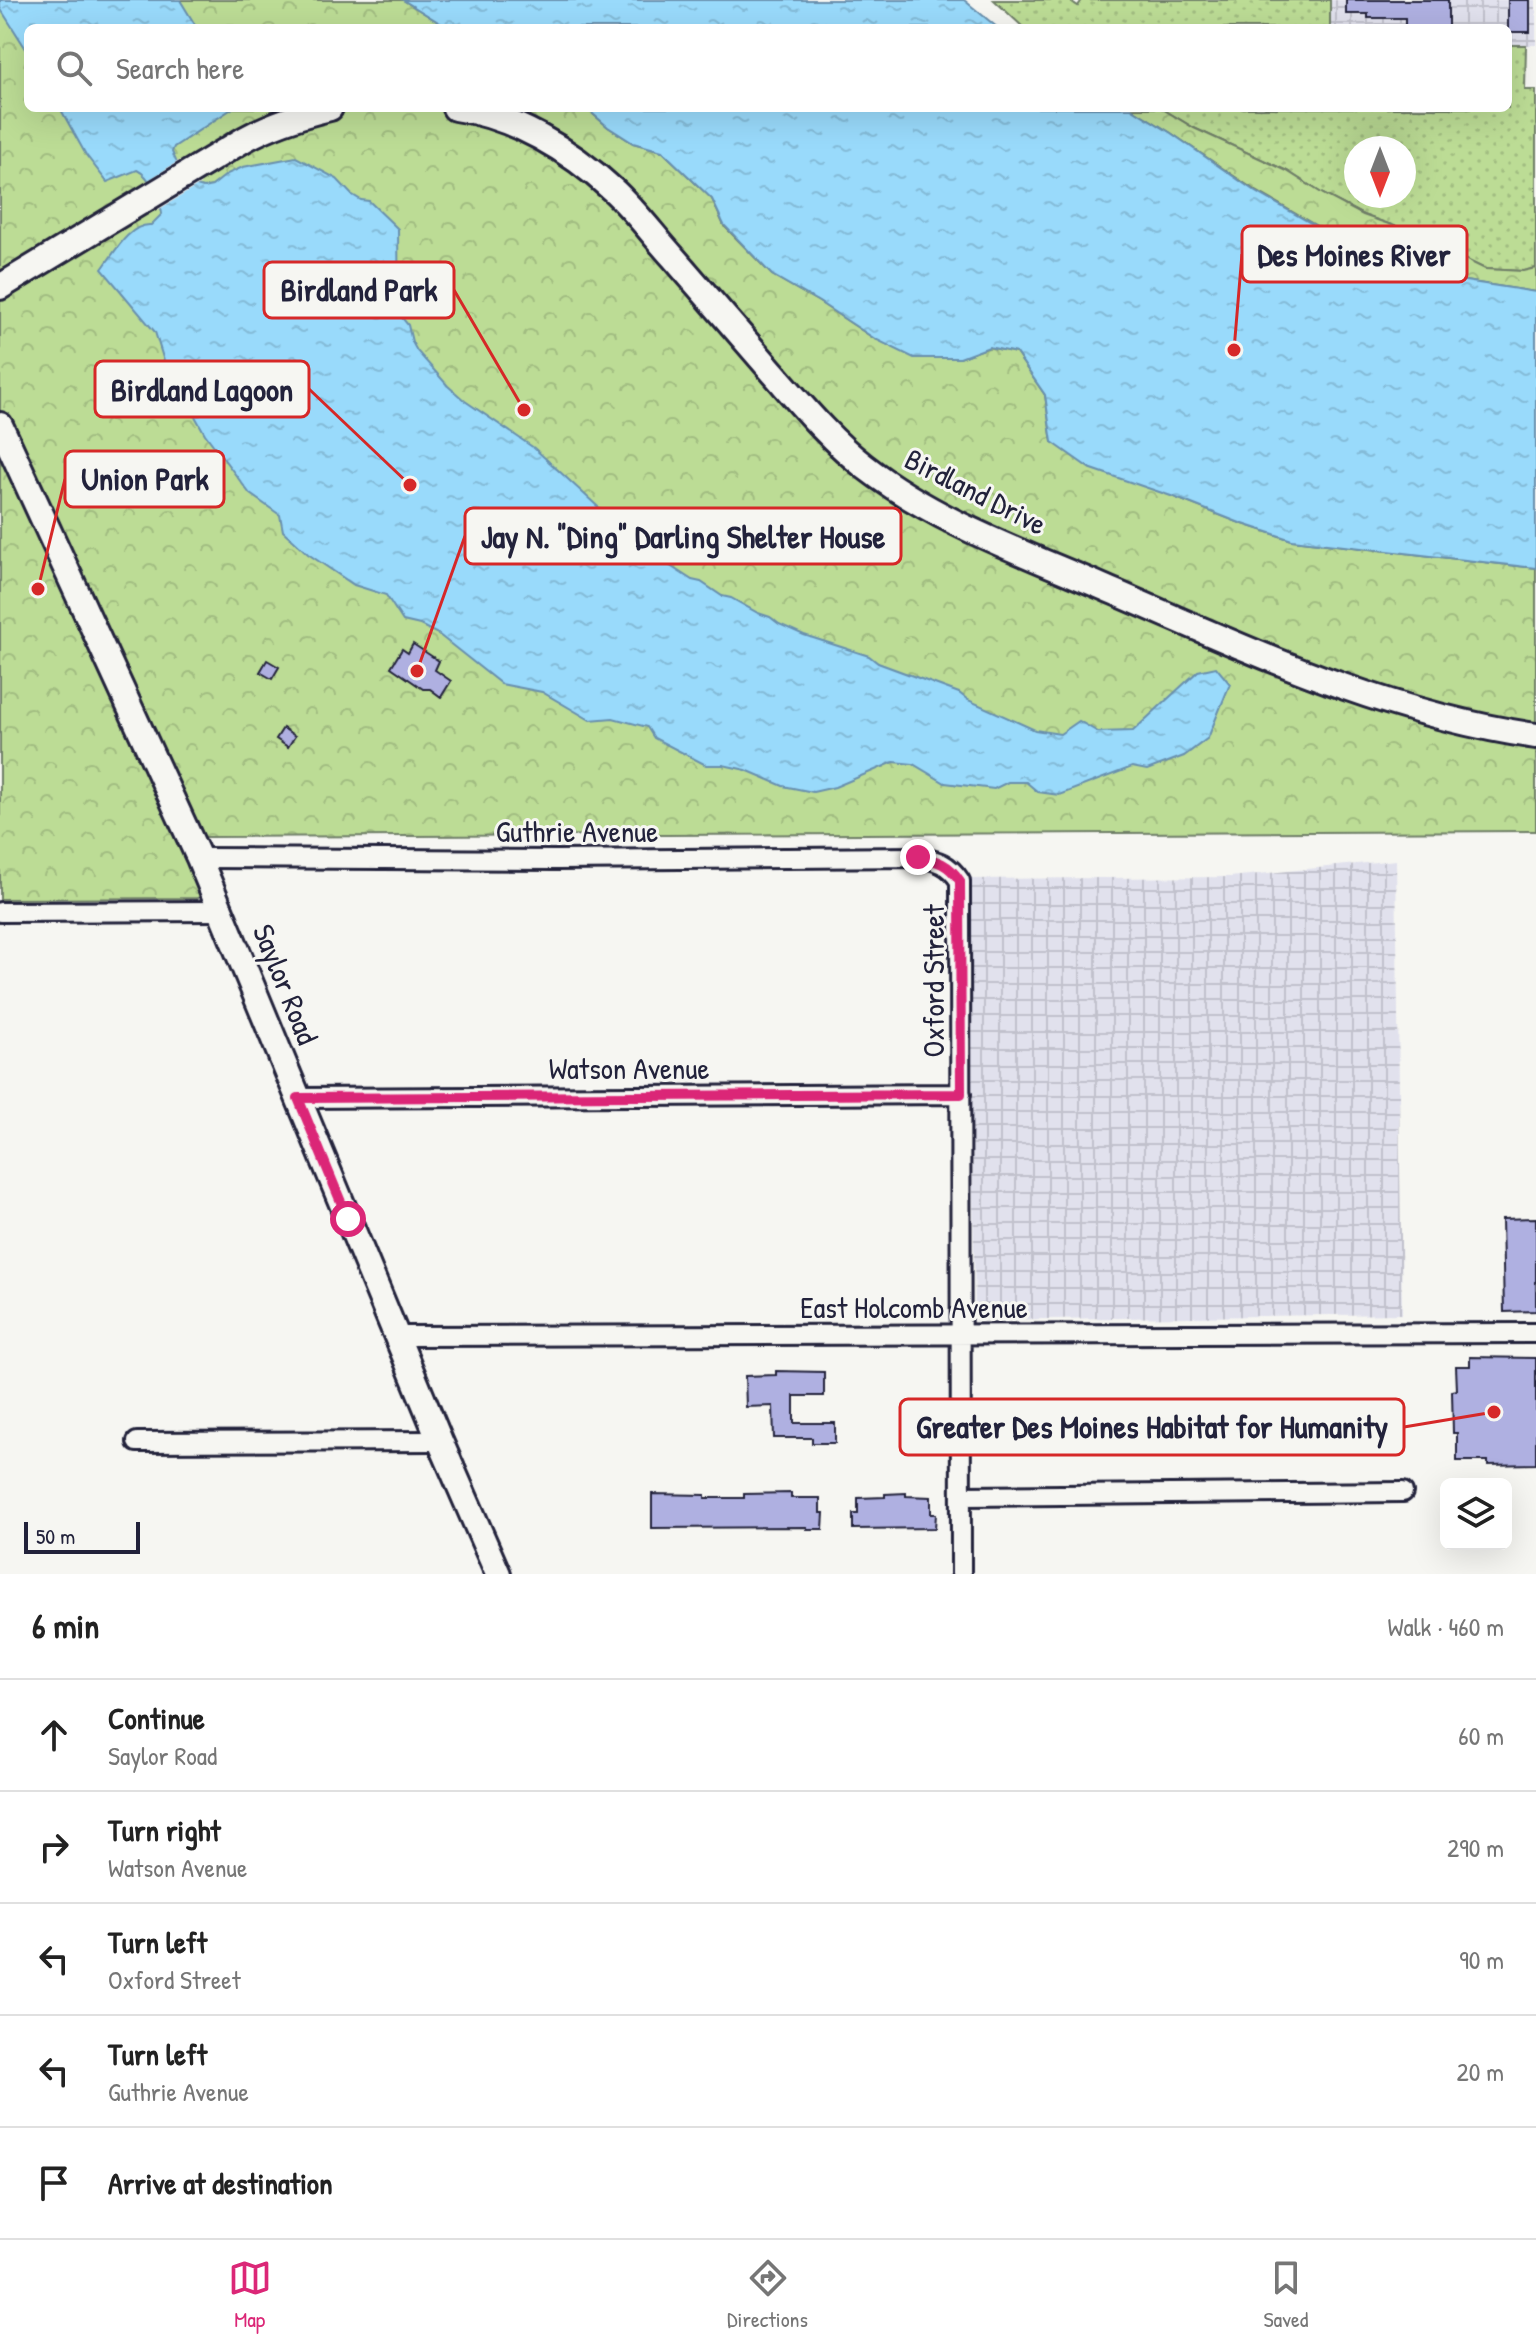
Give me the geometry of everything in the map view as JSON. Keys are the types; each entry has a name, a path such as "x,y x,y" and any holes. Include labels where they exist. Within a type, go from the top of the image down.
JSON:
{"street":[{"path":"0,287 269,126 313,112"},
{"name":"Birdland Drive","path":"470,112 527,131 558,148 596,176 631,209 825,432 873,472 931,510 1010,548 1281,664 1356,692 1454,720 1536,736"},
{"name":"Saylor Road","path":"0,425 199,858 498,1574"},
{"name":"Guthrie Avenue","path":"199,858 557,860 918,857 938,860 953,870"},
{"name":"Oxford Street","path":"953,870 960,881 961,1574"},
{"path":"0,912 221,911"},
{"name":"Watson Avenue","path":"298,1098 961,1094"},
{"name":"East Holcomb Avenue","path":"397,1336 1536,1333"},
{"path":"137,1442 440,1441"},
{"path":"962,1496 1403,1492"}],"shaded area":[{"path":"1330,0 1536,0 1536,45 1512,45 1512,24 1330,24"},
{"path":"1396,860 1402,1314 975,1320 968,879 1230,877"}],"green space":[{"path":"0,0 403,0 442,24 24,24 24,112 591,112 633,143 662,151 712,199 724,226 772,275 875,339 960,358 989,347 1016,353 1045,395 1052,442 1174,497 1292,540 1536,568 1536,831 206,837 192,843 204,892 198,898 0,899"},
{"path":"994,0 1069,0 1078,6 1082,0 1330,0 1330,24 1020,24"},
{"path":"1512,45 1526,45 1525,90 1536,90 1536,268 1523,271 1485,269 1403,229 1350,208 1416,208 1416,136 1344,136 1344,205 1287,171 1194,128 1168,112 1512,112"},
{"path":"1137,112 1168,112 1194,128 1287,171 1344,205 1344,208 1403,229 1485,269 1523,271 1536,268 1536,292 1426,275 1358,250 1253,189"}],"water":[{"path":"0,0 180,0 195,24 24,24 24,46 0,8"},
{"path":"403,0 964,0 993,24 442,24"},
{"path":"62,112 227,112 174,147 172,152 176,161 196,186 212,186 243,167 296,157 337,179 351,194 369,201 398,229 399,314 408,325 417,351 465,401 534,448 644,549 692,580 804,635 869,656 878,663 959,693 1035,730 1060,734 1079,721 1098,732 1133,731 1198,671 1216,667 1230,684 1208,738 1184,756 1147,770 1132,767 1059,795 1038,792 1026,782 1008,782 994,789 945,783 913,764 894,762 835,787 813,792 783,786 746,770 706,765 654,738 647,727 613,718 590,720 542,692 501,684 438,634 403,621 386,595 354,585 308,554 283,531 280,515 250,494 205,434 164,361 155,332 102,269 129,234 151,225 162,214 154,189 137,170 107,182 86,155"},
{"path":"591,112 1137,112 1253,190 1358,250 1426,275 1536,292 1536,568 1292,540 1089,468 1052,442 1045,395 1016,353 989,347 960,358 914,358 875,339 772,275 724,225 712,199 662,151 633,143"}],"pier":[{"path":"180,160 201,184 158,210 145,182"}],"building":[{"path":"1346,0 1448,0 1448,24 1405,24 1405,18 1368,18 1368,14 1346,14"},
{"path":"1508,0 1530,0 1530,32 1512,32 1512,24 1508,24"},
{"path":"413,644 439,661 435,670 451,681 441,697 430,689 423,689 391,667 402,649 408,653"},
{"path":"267,660 279,667 272,679 260,672"},
{"path":"283,728 295,736 288,747 276,739"},
{"path":"1536,1218 1536,1311 1504,1312 1502,1219"},
{"path":"1470,1357 1536,1358 1536,1464 1488,1465 1488,1461 1457,1461 1452,1391 1457,1390 1456,1366 1470,1366"},
{"path":"776,1371 824,1372 824,1396 794,1396 794,1423 835,1423 835,1443 812,1443 812,1438 774,1438 773,1406 746,1407 745,1376 776,1375"},
{"path":"791,1493 791,1498 820,1498 820,1513 824,1513 823,1529 652,1528 652,1494 744,1498 744,1494"},
{"path":"906,1493 906,1496 931,1497 931,1514 936,1514 935,1528 853,1529 853,1514 858,1514 858,1498"}],"place":[{"name":"Des Moines River","path":"1234,350"},
{"name":"Birdland Park","path":"524,410"},
{"name":"Birdland Lagoon","path":"410,485"},
{"name":"Union Park","path":"38,589"},
{"name":"Jay N. \"Ding\" Darling Shelter House","path":"417,671"},
{"name":"Greater Des Moines Habitat for Humanity","path":"1494,1412"}],"route":[{"path":"348,1219 298,1098 961,1094 960,881 953,870 938,860 918,857"}]}
